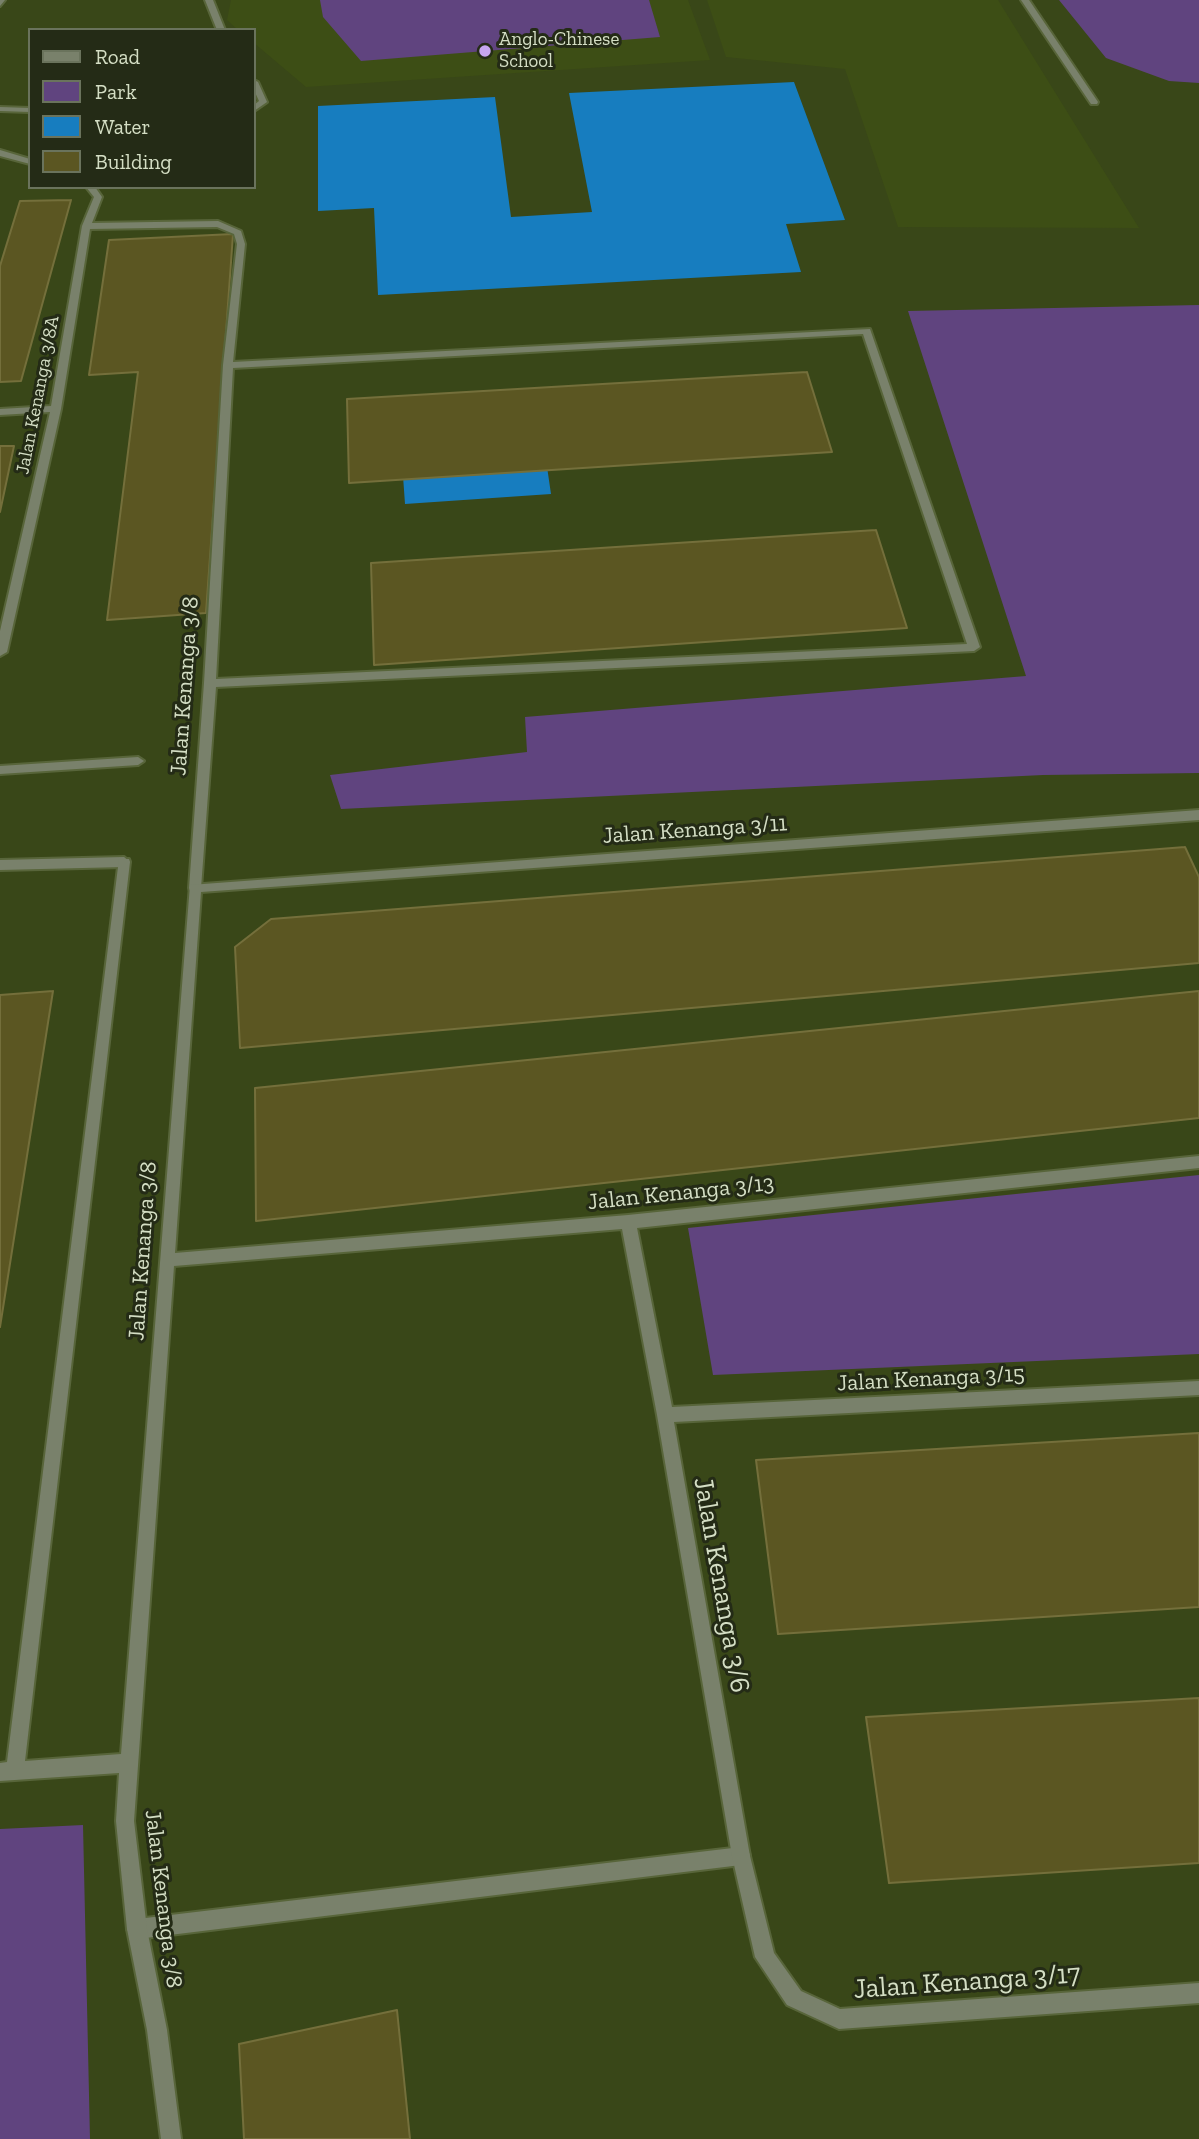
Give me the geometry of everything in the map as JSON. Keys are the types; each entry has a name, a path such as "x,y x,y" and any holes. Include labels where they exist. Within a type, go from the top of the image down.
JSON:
{"street":[{"path":"209,0 219,28"},
{"path":"1024,0 1094,102"},
{"path":"256,86 263,102 256,107"},
{"path":"0,109 28,110"},
{"path":"0,153 28,161"},
{"name":"Jalan Kenanga 3/8A","path":"0,653 56,409 86,226 98,198 91,189"},
{"name":"Jalan Kenanga 3/8","path":"86,226 218,224 238,233 241,244 228,365 210,683 125,1821 137,1929 157,2030 171,2139"},
{"path":"210,683 974,647 867,331 228,365"},
{"path":"0,412 56,409"},
{"path":"0,770 138,761"},
{"name":"Jalan Kenanga 3/11","path":"195,888 1199,815"},
{"path":"0,865 124,862 8,1772 128,1763"},
{"name":"Jalan Kenanga 3/13","path":"167,1261 628,1222 1199,1162"},
{"name":"Jalan Kenanga 3/6","path":"628,1222 665,1415 741,1856 765,1957"},
{"name":"Jalan Kenanga 3/15","path":"665,1415 1199,1388"},
{"path":"137,1929 741,1856"},
{"name":"Jalan Kenanga 3/17","path":"765,1957 794,1998 839,2019 1199,1993"}],"shaded area":[{"name":"Anglo-Chinese School","path":"231,0 688,0 710,60 306,87 256,45 256,28 236,28 227,20"},
{"path":"707,0 998,0 1139,228 898,227 845,69 726,57"}],"green space":[{"path":"320,0 649,0 660,37 361,61 323,17"},
{"path":"1059,0 1199,0 1199,83 1169,81 1106,58"},
{"path":"1199,305 1199,773 1043,775 341,809 330,775 527,752 525,717 1026,676 908,311"},
{"path":"1199,1175 1199,1354 713,1375 688,1228"},
{"path":"83,1825 90,2139 0,2139 0,1829"}],"water":[{"path":"794,82 845,220 786,224 801,272 378,295 374,208 318,211 318,106 495,97 511,217 592,212 569,93"},
{"path":"545,453 551,494 405,504 402,462"}],"building":[{"path":"71,200 21,381 0,382 0,266 20,201"},
{"path":"233,234 206,613 107,620 138,372 89,375 109,240"},
{"path":"807,372 832,452 349,483 347,399"},
{"path":"0,446 14,446 0,512"},
{"path":"876,530 907,628 374,665 371,563"},
{"path":"1185,847 1199,877 1199,963 240,1048 235,947 271,919"},
{"path":"53,991 0,1327 0,995"},
{"path":"1199,991 1199,1118 256,1221 255,1088"},
{"path":"1199,1433 1199,1607 778,1634 756,1460"},
{"path":"1199,1698 1199,1863 889,1883 866,1717"},
{"path":"397,2010 410,2139 244,2139 239,2044"}],"place":[{"name":"Anglo-Chinese School","path":"485,51"}]}
